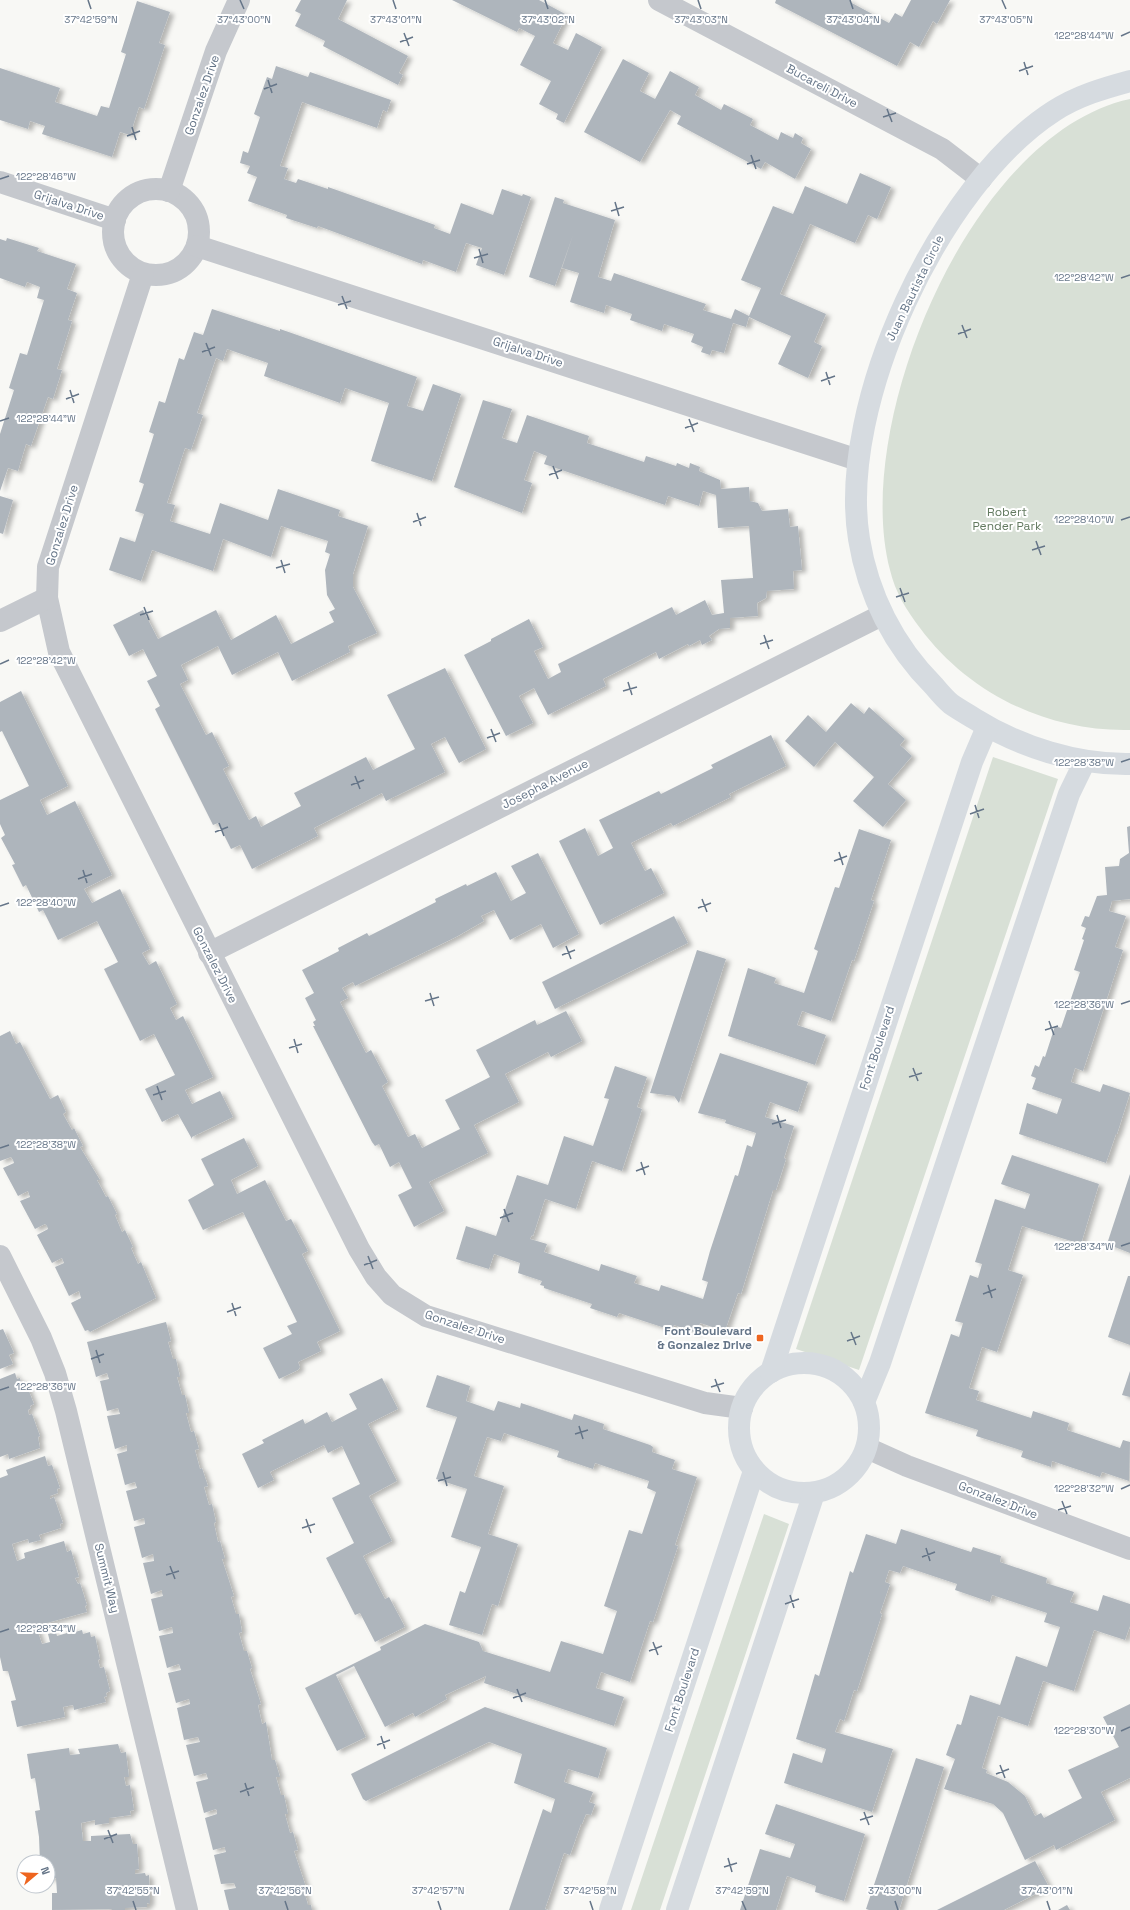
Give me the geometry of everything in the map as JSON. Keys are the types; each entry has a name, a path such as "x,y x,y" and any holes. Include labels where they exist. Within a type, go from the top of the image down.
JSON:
{"street":[{"name":"Gonzalez Drive","path":"169,191 216,51 239,0"},
{"name":"Bucareli Drive","path":"659,0 942,149 981,179"},
{"name":"Juan Bautista Circle","path":"1130,82 1101,88 1055,110 1017,140 981,179 943,231 912,289 888,344 867,413 858,460 856,497 859,538 865,573 882,615 900,645 918,670 951,704 987,727 1009,737 1059,755 1085,761 1130,764"},
{"name":"Grijalva Drive","path":"0,182 115,220"},
{"path":"153,189 169,191 185,200 194,212 199,227 197,246 189,261 176,271 160,276 143,274 129,266 119,254 114,240 115,220 124,203 138,193 153,189"},
{"name":"Grijalva Drive","path":"197,246 858,460"},
{"name":"Gonzalez Drive","path":"143,274 48,568 47,598 60,652 209,953 359,1249 376,1277 392,1295 426,1316 704,1403 742,1408"},
{"path":"0,621 47,598"},
{"name":"Josepha Avenue","path":"209,953 882,615"},
{"name":"Font Boulevard","path":"771,1372 972,762 987,727"},
{"path":"864,1402 880,1363 1068,799 1085,761"},
{"name":"Summit Way","path":"0,1256 41,1338 60,1388 187,1910"},
{"path":"797,1363 811,1363 825,1366 848,1380 864,1402 870,1425 867,1448 861,1461 842,1482 828,1489 814,1493 794,1493 775,1487 754,1471 745,1457 740,1441 739,1424 742,1408 748,1394 758,1381 771,1372 784,1366 797,1363"},
{"name":"Gonzalez Drive","path":"867,1448 907,1466 1130,1549"},
{"name":"Font Boulevard","path":"610,1910 754,1471"},
{"path":"677,1910 814,1493"}],"green space":[{"name":"Robert Pender Park","path":"1130,99 1130,730 1099,729 1069,724 1040,716 986,690 962,672 940,651 920,628 898,594 890,570 883,509 889,439 907,365 936,292 974,224 1020,166 1072,123"},
{"path":"993,757 1058,779 859,1370 796,1349"},
{"path":"764,1514 789,1524 660,1910 631,1910"}],"building":[{"path":"301,0 347,0 338,19 408,56 399,73 403,75 398,85 323,46 325,41 295,26 301,14 295,11"},
{"path":"452,0 539,0 567,15 553,43 568,50 576,33 602,47 564,123 556,119 558,114 539,104 551,81 520,65 535,36 519,28 517,32"},
{"path":"776,0 851,0 850,2 889,23 895,13 902,17 911,0 950,0 937,24 933,21 919,47 910,42 897,66 775,3"},
{"path":"137,1 170,12 159,43 165,45 144,109 139,107 130,135 120,132 112,157 42,134 45,126 30,121 28,129 0,120 0,68 60,88 55,102 97,116 101,106 109,108 126,54 121,52"},
{"path":"623,59 649,73 640,91 655,99 670,71 699,87 695,95 721,110 724,104 753,119 750,125 778,140 781,132 793,138 795,133 803,138 801,143 811,149 795,179 765,162 761,169 677,124 681,116 670,110 640,162 584,132"},
{"path":"276,66 308,77 310,72 391,100 387,112 383,110 377,128 302,102 280,166 288,168 284,179 296,183 298,179 328,189 328,187 435,225 434,228 450,234 461,203 493,215 502,189 522,196 523,194 531,197 504,275 476,265 482,248 466,243 456,272 423,260 422,264 318,226 317,228 286,218 287,215 248,201 257,177 247,173 250,166 240,163 243,151 248,153 260,117 254,114 267,77 272,79"},
{"path":"860,173 891,187 877,219 868,215 855,243 810,224 780,294 826,314 814,342 822,346 808,378 778,364 791,336 749,317 746,327 733,323 724,353 712,350 710,355 701,352 703,347 691,342 694,334 664,324 662,331 630,320 632,314 606,305 604,313 570,302 579,273 562,268 573,235 555,286 529,277 555,197 564,200 563,203 615,220 598,277 611,281 614,273 706,304 703,310 731,319 735,309 749,316 761,288 741,280 773,206 793,214 805,186 847,204"},
{"path":"7,238 39,248 37,251 76,264 67,289 77,293 68,320 72,321 57,369 62,370 53,399 48,397 31,446 26,444 18,471 8,468 0,491 0,434 14,390 9,388 20,353 27,355 44,300 37,298 40,287 27,282 25,287 0,278 0,239 6,241"},
{"path":"212,309 280,331 280,329 417,377 407,406 423,411 433,384 461,394 432,481 371,461 389,403 345,388 340,403 264,376 268,363 227,349 223,361 216,358 197,413 203,415 191,450 185,448 167,503 175,505 170,521 210,534 220,503 268,520 278,489 340,510 338,516 368,526 353,574 353,587 377,633 348,646 350,652 292,681 278,652 232,675 218,646 181,665 188,680 180,684 206,735 212,732 229,766 223,769 249,820 256,816 261,827 301,806 294,793 366,757 373,770 415,749 387,695 445,668 486,749 459,763 445,737 431,744 445,772 386,801 382,793 314,828 318,836 252,869 240,845 231,849 218,823 213,825 155,709 160,706 147,681 157,676 143,649 129,656 113,625 143,610 158,639 216,610 231,640 276,615 291,644 334,622 329,612 335,609 327,595 325,570 330,554 325,552 328,541 281,526 271,557 223,539 213,571 152,550 141,581 109,570 120,537 135,542 144,514 135,511 144,484 139,482 154,434 149,432 159,401 165,403 179,358 184,360 194,332 203,335"},
{"path":"483,400 512,409 502,438 517,443 527,415 589,436 587,443 644,462 646,456 676,466 677,463 689,468 690,463 700,467 699,471 720,480 721,489 749,487 750,501 758,503 762,511 788,509 790,527 798,526 802,570 793,571 794,589 767,591 766,598 757,603 758,616 730,618 730,628 719,629 709,636 712,640 702,645 700,640 689,646 688,644 659,659 656,652 603,679 606,686 548,715 534,688 519,696 533,723 506,736 464,655 529,619 543,647 534,651 548,679 561,672 558,664 672,607 676,615 705,600 712,615 724,613 721,580 753,578 749,526 718,528 716,495 703,491 699,506 668,496 665,505 544,464 547,456 534,451 524,480 532,483 522,513 454,487"},
{"path":"0,496 13,500 3,534 0,533"},
{"path":"21,691 68,786 40,800 47,815 75,801 112,875 84,889 92,903 120,889 150,949 142,953 149,965 156,961 177,1004 170,1008 176,1020 183,1016 213,1077 185,1090 192,1104 220,1091 233,1117 192,1137 192,1139 178,1114 162,1122 145,1089 175,1075 154,1034 140,1041 104,969 118,962 97,921 58,940 43,910 39,912 26,885 23,887 12,865 15,864 1,838 5,835 0,824 0,800 29,786 2,731 0,732 0,702"},
{"path":"851,703 864,714 869,707 905,739 900,745 912,756 888,784 906,800 883,827 853,801 874,777 835,742 814,767 785,741 808,715 826,732"},
{"path":"771,735 786,766 729,794 731,797 673,826 671,823 631,843 645,871 651,868 664,893 600,925 559,841 585,828 598,856 613,848 599,820 659,791 661,794 713,768 711,765"},
{"path":"1130,826 1130,899 1112,901 1109,911 1126,916 1115,947 1123,950 1083,1071 1075,1068 1071,1082 1100,1092 1103,1084 1130,1093 1106,1163 1019,1134 1027,1103 1057,1114 1062,1099 1032,1089 1036,1078 1031,1076 1035,1065 1039,1067 1043,1056 1045,1057 1055,1026 1061,1028 1080,972 1074,970 1084,940 1082,939 1086,928 1081,926 1085,916 1089,917 1097,896 1107,895 1105,867 1119,866 1120,859 1129,853 1127,827"},
{"path":"859,829 891,840 871,900 874,901 854,961 852,960 831,1021 802,1011 797,1025 826,1035 815,1065 728,1036 748,968 776,978 774,983 804,993 818,951 814,949 835,887 839,888"},
{"path":"538,853 579,934 553,948 541,924 510,940 494,910 481,916 484,921 456,937 355,986 353,982 342,988 348,998 340,1002 366,1053 371,1050 388,1082 382,1086 408,1137 415,1134 422,1148 460,1129 445,1100 490,1077 476,1050 535,1020 537,1025 566,1011 582,1041 551,1057 548,1052 505,1074 519,1102 474,1125 488,1153 429,1182 444,1211 414,1227 398,1195 412,1188 399,1162 390,1167 379,1144 375,1146 372,1142 313,1026 315,1026 313,1022 316,1020 305,998 314,993 302,970 339,951 338,948 367,933 369,936 436,902 435,899 496,872 511,901 526,893 511,866"},
{"path":"674,916 688,943 555,1009 542,982"},
{"path":"697,950 726,959 679,1103 674,1096 650,1093"},
{"path":"10,1031 16,1044 20,1042 50,1099 58,1095 66,1112 63,1114 72,1130 74,1128 83,1146 80,1147 100,1180 97,1180 106,1197 108,1196 117,1214 115,1215 122,1232 125,1230 133,1247 131,1248 138,1264 141,1262 156,1298 90,1332 88,1330 85,1331 71,1303 81,1298 79,1291 69,1296 55,1267 64,1263 62,1258 52,1263 37,1235 48,1229 47,1226 45,1224 35,1229 20,1201 30,1197 28,1191 18,1196 3,1168 14,1163 13,1160 11,1157 0,1161 0,1036"},
{"path":"720,1053 808,1082 798,1112 770,1102 765,1117 794,1126 784,1158 786,1159 776,1190 773,1190 741,1294 738,1293 725,1331 700,1323 697,1333 674,1325 672,1329 668,1329 619,1313 617,1317 590,1308 592,1304 544,1288 544,1286 540,1285 542,1281 518,1273 520,1263 494,1254 489,1269 456,1259 466,1226 496,1236 517,1175 548,1185 564,1136 593,1146 609,1099 604,1098 615,1066 647,1077 637,1107 642,1109 622,1171 592,1161 576,1209 545,1199 533,1236 532,1235 530,1239 547,1244 544,1252 599,1271 601,1264 637,1276 634,1283 659,1291 661,1285 703,1299 708,1282 702,1280 710,1251 735,1175 738,1176 747,1145 752,1147 756,1133 725,1123 726,1120 698,1113"},
{"path":"244,1138 258,1166 231,1180 237,1194 265,1180 286,1221 291,1219 308,1251 302,1254 340,1331 317,1342 321,1351 298,1362 300,1367 298,1370 279,1379 263,1348 292,1334 287,1326 297,1322 243,1212 203,1230 188,1200 214,1185 201,1159"},
{"path":"1012,1155 1099,1184 1081,1244 1022,1226 1008,1270 1023,1275 997,1352 982,1347 969,1388 979,1391 976,1400 1031,1418 1033,1411 1069,1423 1067,1430 1120,1448 1123,1440 1130,1442 1129,1481 1102,1472 1100,1477 1052,1461 1051,1467 1021,1457 1023,1451 976,1436 978,1430 925,1413 951,1334 959,1337 963,1323 955,1321 970,1275 978,1278 982,1264 975,1262 995,1199 1025,1209 1030,1194 1001,1184"},
{"path":"1130,1174 1130,1253 1107,1244"},
{"path":"1128,1276 1130,1276 1130,1345 1108,1337"},
{"path":"166,1322 171,1341 168,1342 173,1359 176,1359 180,1377 177,1377 182,1395 185,1395 189,1413 186,1413 191,1432 194,1431 199,1449 195,1450 200,1469 202,1468 208,1486 204,1487 209,1505 212,1504 218,1542 220,1541 225,1559 222,1559 234,1596 231,1597 236,1614 239,1614 242,1632 239,1633 244,1651 247,1651 252,1668 250,1669 261,1704 258,1705 262,1724 266,1722 272,1760 275,1760 280,1777 276,1777 281,1795 284,1795 288,1814 285,1814 290,1833 293,1832 298,1850 294,1851 306,1887 303,1887 308,1905 311,1905 312,1910 229,1910 224,1890 236,1888 234,1883 221,1884 214,1855 226,1852 225,1847 213,1850 205,1818 217,1814 217,1811 216,1809 204,1813 196,1782 208,1779 206,1773 194,1776 186,1745 200,1742 198,1737 184,1740 177,1708 190,1704 189,1699 176,1703 168,1673 181,1670 179,1664 167,1668 159,1636 173,1633 172,1627 159,1631 151,1599 163,1596 162,1590 151,1594 143,1563 154,1561 153,1554 142,1558 134,1527 145,1524 144,1518 134,1521 126,1491 137,1488 135,1482 125,1485 117,1454 127,1451 127,1445 115,1449 107,1416 120,1414 118,1408 107,1411 100,1381 109,1379 107,1373 96,1377 87,1342"},
{"path":"3,1329 14,1353 9,1355 13,1364 0,1369 0,1330"},
{"path":"1130,1371 1130,1397 1122,1395"},
{"path":"15,1373 17,1379 20,1378 21,1383 25,1381 34,1404 30,1406 31,1408 28,1410 29,1415 32,1414 40,1436 38,1437 40,1448 9,1459 8,1454 0,1457 0,1379"},
{"path":"437,1375 470,1386 466,1401 494,1411 498,1401 520,1408 521,1403 572,1420 574,1414 604,1424 603,1429 650,1445 653,1447 652,1452 675,1460 672,1469 697,1477 675,1545 678,1546 653,1622 650,1621 630,1682 601,1672 596,1688 624,1697 614,1726 484,1683 486,1676 445,1695 447,1699 415,1717 413,1713 385,1727 354,1666 336,1675 366,1737 337,1751 305,1688 381,1650 380,1647 425,1624 479,1642 483,1651 550,1672 561,1641 603,1654 617,1611 604,1606 629,1530 642,1534 656,1492 647,1488 649,1481 595,1463 593,1469 557,1457 559,1451 504,1433 501,1441 487,1437 474,1476 504,1486 488,1534 518,1544 498,1606 492,1604 482,1635 449,1625 460,1591 465,1593 481,1547 451,1537 467,1489 436,1479 457,1417 426,1407"},
{"path":"382,1378 398,1409 368,1424 397,1481 369,1496 392,1541 363,1556 385,1599 389,1597 405,1627 375,1642 360,1613 355,1615 326,1558 354,1543 332,1498 360,1484 342,1446 328,1453 324,1445 270,1472 274,1480 258,1488 242,1454 264,1443 262,1440 303,1419 305,1424 327,1412 332,1422 357,1409 349,1394"},
{"path":"45,1456 48,1466 52,1465 60,1488 57,1489 58,1493 50,1496 50,1499 54,1497 63,1523 60,1524 61,1528 39,1535 41,1540 29,1543 28,1539 12,1544 17,1561 25,1558 24,1553 64,1541 67,1552 71,1550 79,1577 75,1578 78,1584 80,1583 87,1605 85,1606 87,1612 36,1626 42,1644 50,1642 48,1634 56,1632 57,1636 67,1633 66,1631 74,1628 75,1632 82,1630 83,1634 90,1632 91,1637 95,1636 100,1659 98,1660 100,1668 104,1667 110,1691 106,1693 107,1696 104,1697 106,1702 74,1710 73,1705 63,1707 65,1717 17,1727 11,1701 16,1700 8,1671 3,1671 0,1657 0,1478 8,1475 6,1470"},
{"path":"901,1529 971,1552 973,1547 1001,1556 1000,1562 1047,1578 1046,1583 1074,1592 1070,1602 1098,1611 1103,1595 1130,1604 1130,1626 1125,1640 1094,1630 1074,1691 1043,1681 1028,1726 998,1716 982,1768 987,1770 986,1773 1008,1782 1025,1796 1035,1816 1041,1813 1044,1818 1082,1798 1068,1770 1119,1747 1103,1717 1130,1704 1130,1778 1101,1792 1115,1820 1056,1850 1054,1845 1025,1860 1003,1813 993,1804 944,1789 955,1759 946,1755 957,1724 961,1725 970,1695 1000,1705 1016,1656 1047,1667 1060,1627 1044,1622 1047,1613 992,1595 990,1602 955,1590 957,1584 903,1566 900,1573 889,1570 885,1582 890,1584 857,1691 854,1690 844,1721 840,1719 835,1732 893,1749 872,1812 784,1783 793,1753 822,1763 826,1749 796,1739 815,1674 819,1676 850,1571 853,1573 866,1534 896,1544"},
{"path":"485,1707 607,1748 598,1778 568,1769 564,1782 593,1792 589,1802 595,1804 591,1815 586,1814 581,1824 570,1855 564,1853 545,1909 548,1910 509,1910 543,1809 551,1813 555,1799 514,1783 522,1754 489,1742 366,1801 363,1799 351,1774"},
{"path":"118,1744 121,1753 126,1752 129,1777 124,1777 126,1786 130,1785 134,1810 130,1811 131,1815 109,1818 109,1823 95,1825 95,1820 81,1823 83,1841 91,1841 91,1836 130,1834 133,1844 137,1844 139,1869 135,1870 135,1874 145,1873 146,1876 149,1875 150,1904 147,1903 147,1907 125,1908 125,1910 52,1910 52,1894 57,1893 56,1854 40,1854 35,1811 40,1810 35,1778 31,1779 27,1754 69,1748 70,1755 80,1754 78,1749"},
{"path":"916,1758 944,1767 899,1910 869,1910 866,1909"},
{"path":"776,1804 865,1834 844,1901 815,1892 816,1886 787,1876 776,1910 740,1910 760,1849 790,1858 795,1844 765,1834"},
{"path":"1035,1861 1049,1887 1004,1910 937,1910"},
{"path":"1067,1905 1070,1910 1058,1910"}],"place":[{"name":"Font Boulevard & Gonzalez Drive","path":"760,1338"}]}
